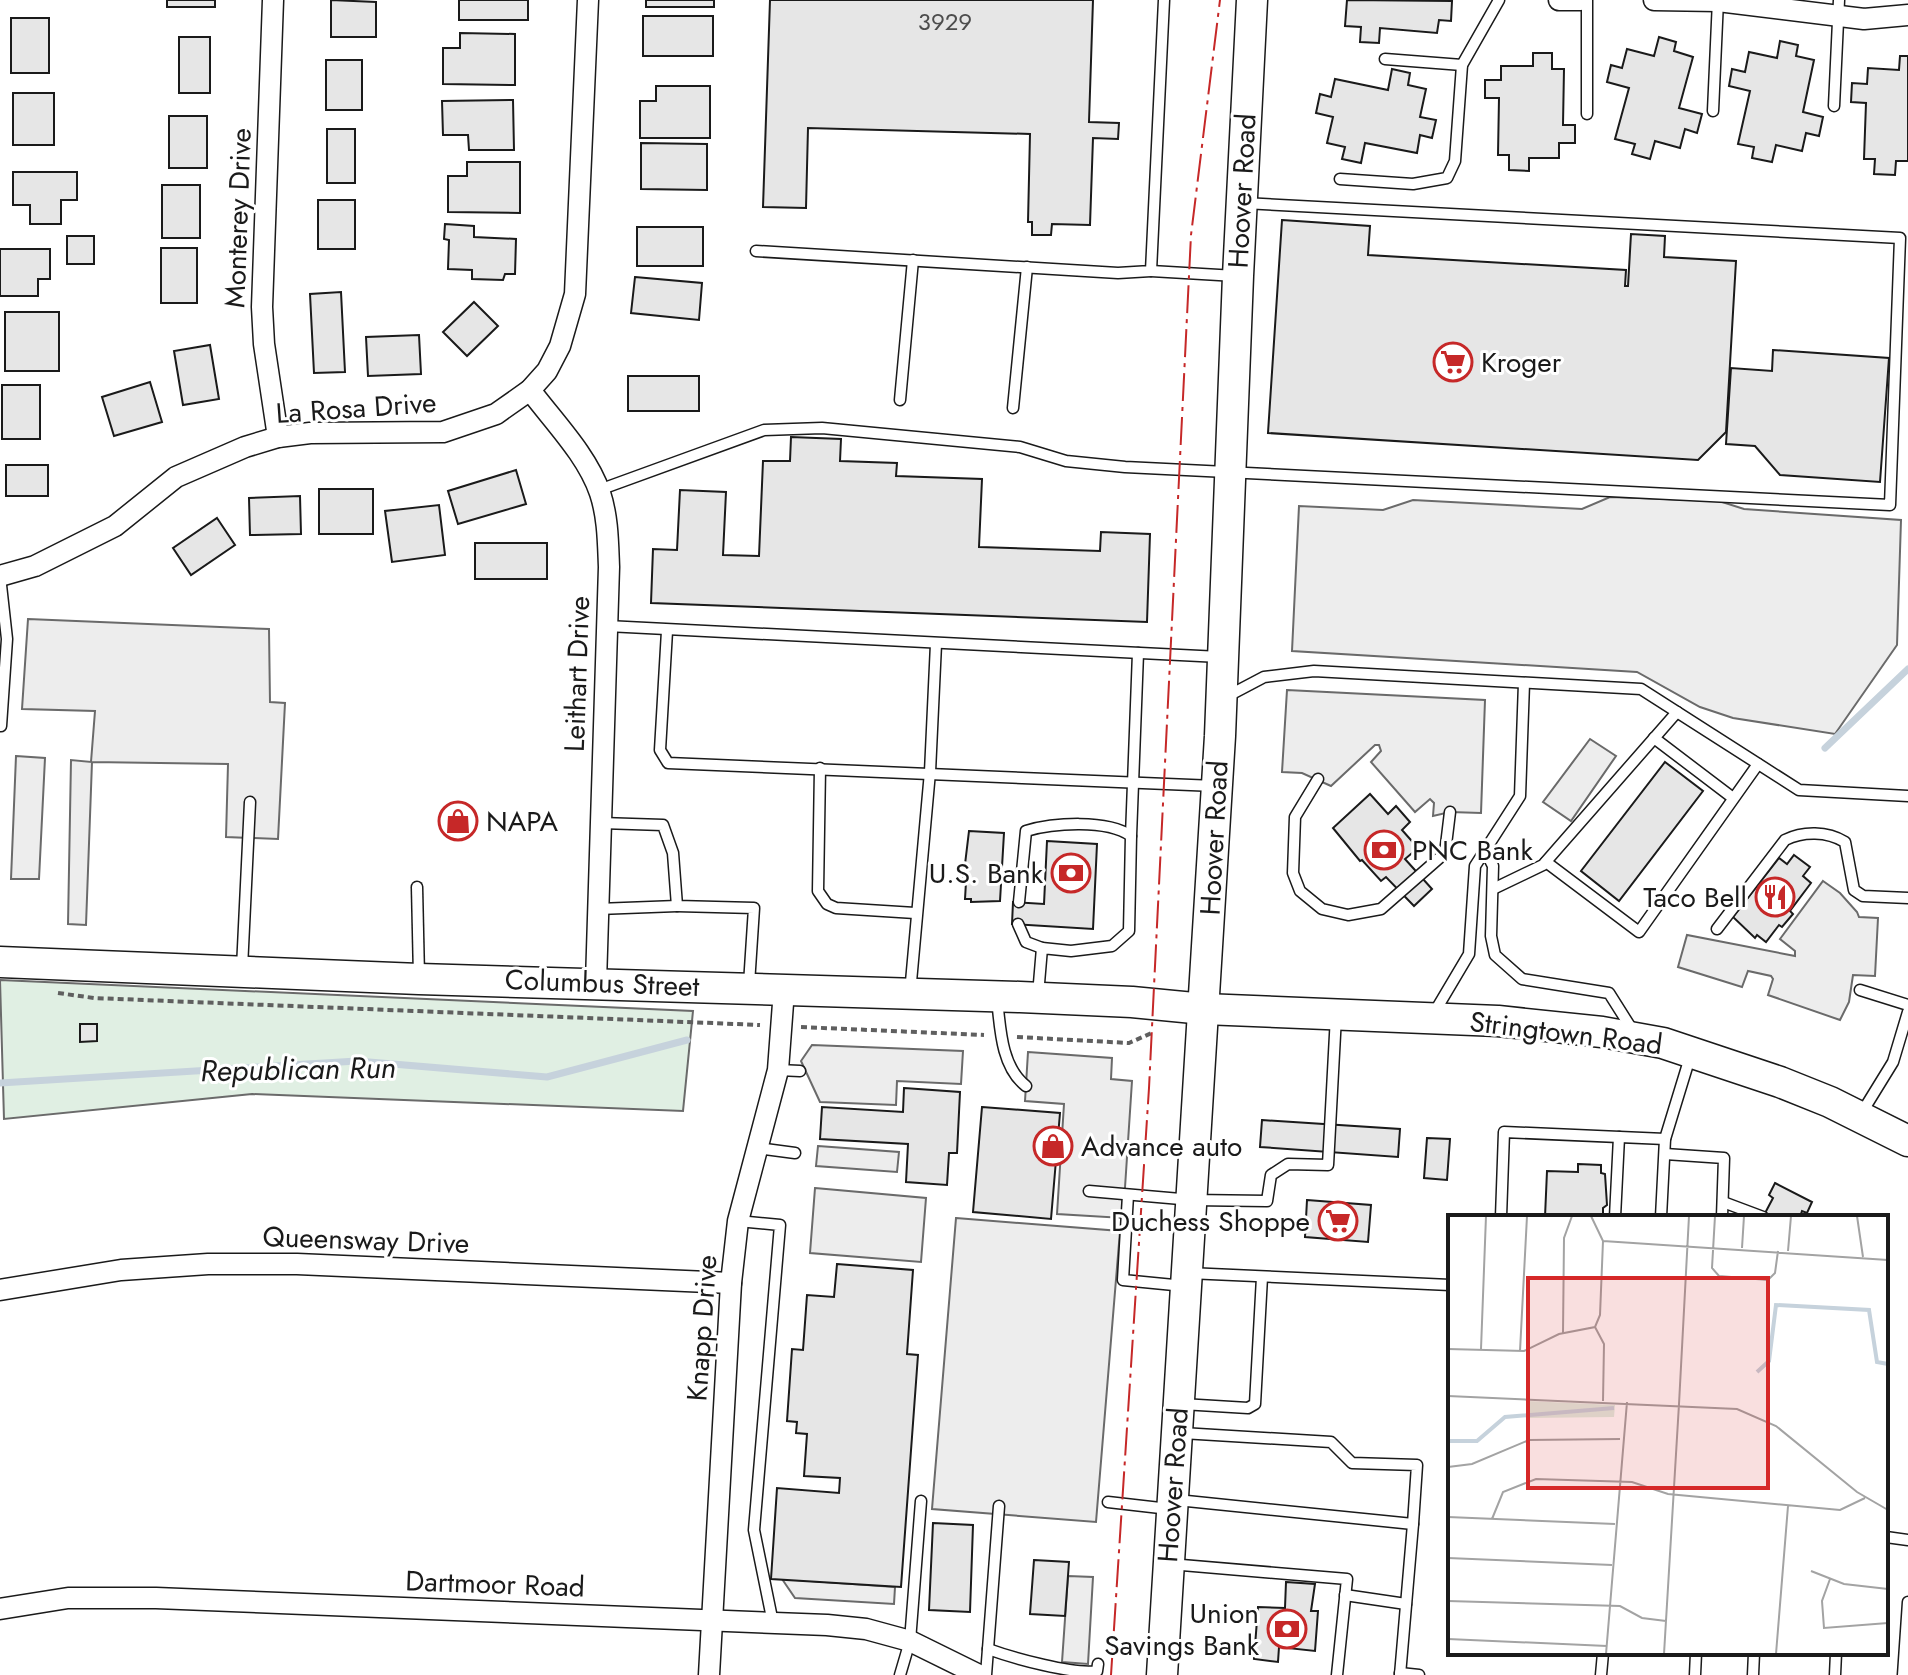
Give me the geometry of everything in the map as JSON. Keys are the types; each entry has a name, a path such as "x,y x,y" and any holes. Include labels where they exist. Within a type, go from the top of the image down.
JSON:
{"main road":[{"name":"Hoover Road","path":"1162,1675 1217,786 1252,0"},
{"name":"Columbus Street","path":"0,962 419,979 1038,997 1204,1009"},
{"name":"Stringtown Road","path":"1204,1009 1498,1021 1637,1038 1692,1052 1780,1082 1908,1141"}],"street":[{"name":"Monterey Drive","path":"273,0 262,307 264,344 278,437"},
{"name":"La Rosa Drive","path":"0,576 35,566 115,526 176,477 226,454 278,437 310,433 443,432 496,414 530,390 547,371 560,346 575,294 588,0"},
{"path":"1559,0 1581,0"},
{"path":"1654,0 1839,8 1864,19 1908,15"},
{"name":"Leithart Drive","path":"530,390 575,448 599,490 608,531 596,982"},
{"name":"Knapp Drive","path":"709,1675 731,1283 738,1221 778,1070 784,990"},
{"name":"Queensway Drive","path":"0,1290 121,1270 208,1264 297,1264 731,1283"},
{"name":"Dartmoor Road","path":"0,1609 68,1598 156,1598 866,1629 910,1641 968,1672"}],"lane":[{"path":"1151,271 1164,0"},
{"path":"1340,179 1413,184 1447,178 1455,161 1462,65 1499,0"},
{"path":"1587,0 1587,114"},
{"path":"1713,111 1718,1"},
{"path":"1834,106 1839,8"},
{"path":"1385,59 1462,65"},
{"path":"599,490 764,430 822,428 1020,447 1066,461 1230,474 1890,505 1900,238 1242,203"},
{"path":"756,251 1118,273 1151,271 1238,276"},
{"path":"900,400 913,260"},
{"path":"1013,408 1027,267"},
{"path":"0,576 7,639 1,726"},
{"path":"607,626 1222,657"},
{"path":"667,631 660,750 668,763 1217,786"},
{"path":"909,995 930,772 936,644"},
{"path":"1018,924 1026,942 1042,948 1071,951 1112,946 1129,931 1138,653"},
{"path":"1221,700 1264,677 1314,671 1641,689 1799,790 1908,796"},
{"path":"1430,1018 1469,954 1475,866 1520,796 1524,683"},
{"path":"1493,889 1546,862 1677,712"},
{"path":"1654,738 1733,798"},
{"path":"1546,862 1639,932 1758,764"},
{"path":"820,768 818,891 821,899 836,908 915,913"},
{"path":"1318,779 1295,817 1293,873 1300,891 1322,909 1348,915 1381,909 1445,853 1450,812"},
{"path":"242,972 250,802"},
{"path":"601,823 663,825 673,853 677,906"},
{"path":"1019,902 1026,831 1044,826 1098,825 1122,830 1131,836"},
{"path":"1717,929 1785,840 1799,833 1835,836 1845,842 1854,890 1863,896 1908,898"},
{"path":"1486,852 1493,866 1491,936 1495,955 1522,979 1609,993 1637,1038"},
{"path":"417,887 419,979"},
{"path":"598,909 677,906 754,908 749,988"},
{"path":"1038,997 1042,948"},
{"path":"1860,990 1908,1005"},
{"path":"997,996 1001,1036 1012,1071 1026,1086"},
{"path":"1860,1117 1893,1062 1908,1012"},
{"path":"1089,1191 1192,1200 1267,1201 1271,1175 1288,1164 1328,1165 1336,1014"},
{"path":"1661,1215 1665,1139 1692,1052"},
{"path":"778,1070 800,1071"},
{"path":"1501,1215 1504,1132 1665,1139"},
{"path":"1615,1215 1619,1137"},
{"path":"757,1148 795,1153"},
{"path":"1665,1154 1724,1158 1722,1215"},
{"path":"1128,1195 1123,1280 1262,1277 1448,1285"},
{"path":"1723,1202 1758,1215"},
{"path":"738,1221 780,1225 754,1530 773,1623"},
{"path":"1177,1418 1248,1408 1255,1404 1262,1277"},
{"path":"1177,1418 1331,1442 1352,1463 1417,1465 1400,1674 1419,1675"},
{"path":"900,1675 910,1641 921,1501"},
{"path":"1108,1502 1171,1504 1413,1524"},
{"path":"986,1675 999,1506"},
{"path":"1888,1537 1908,1540"},
{"path":"1168,1564 1347,1579 1337,1675"},
{"path":"1345,1595 1406,1604"},
{"path":"1903,1675 1908,1602"},
{"path":"988,1649 1031,1665 1065,1673 1090,1675 1097,1671 1098,1664"},
{"path":"1601,1675 1603,1655"},
{"path":"1695,1675 1696,1655"},
{"path":"1753,1675 1754,1655"},
{"path":"1835,1675 1836,1655"}],"path":[{"path":"49,992 94,998 1129,1043 1154,1031"}],"green space":[{"path":"0,980 693,1011 683,1111 252,1094 4,1119"}],"shaded area":[{"path":"1610,497 1719,501 1744,509 1901,520 1897,645 1835,734 1733,718 1700,707 1637,672 1292,651 1299,506 1383,510 1413,500 1582,509"},
{"path":"28,619 269,629 270,702 285,703 278,839 226,837 228,764 92,762 86,925 68,924 71,760 91,762 95,711 22,709"},
{"path":"1287,690 1485,700 1481,813 1450,812 1433,816 1434,803 1430,799 1415,812 1371,762 1381,751 1379,745 1375,745 1331,786 1302,773 1282,772"},
{"path":"1590,739 1616,756 1571,821 1543,802"},
{"path":"16,756 45,758 39,879 11,879"},
{"path":"1823,881 1840,893 1859,917 1878,918 1875,976 1853,975 1849,1002 1840,1020 1768,995 1773,979 1771,976 1748,971 1742,987 1678,967 1687,935 1795,956 1795,951 1780,939"},
{"path":"812,1045 963,1051 961,1084 897,1081 896,1105 820,1102 801,1061"},
{"path":"1028,1052 1112,1058 1111,1079 1132,1081 1123,1218 1057,1214 1064,1104 1025,1101"},
{"path":"818,1146 899,1152 897,1172 816,1166"},
{"path":"815,1188 926,1198 921,1262 810,1253"},
{"path":"956,1218 1120,1231 1096,1522 932,1509"},
{"path":"1068,1576 1093,1577 1088,1664 1062,1662"},
{"path":"782,1579 895,1587 894,1604 795,1598"}],"building":[{"path":"167,0 215,0 215,7 167,7"},
{"path":"331,0 376,2 376,37 331,37"},
{"path":"459,0 528,0 528,20 459,20"},
{"path":"646,0 714,0 714,7 646,7"},
{"path":"770,0 1093,0 1089,122 1119,123 1118,139 1093,138 1090,225 1052,224 1051,235 1032,235 1032,222 1028,222 1030,134 808,128 806,208 763,207"},
{"path":"1347,0 1452,1 1451,21 1439,20 1437,33 1380,28 1379,43 1360,42 1361,27 1345,26"},
{"path":"643,16 713,16 713,56 643,56"},
{"path":"11,18 49,18 49,73 11,73"},
{"path":"460,33 515,34 515,85 443,84 443,48 460,48"},
{"path":"179,37 210,37 210,93 179,93"},
{"path":"1659,37 1676,42 1674,51 1693,57 1679,108 1702,114 1697,133 1685,129 1680,148 1655,141 1650,159 1632,154 1635,144 1615,139 1629,88 1607,82 1611,65 1622,68 1627,49 1654,56"},
{"path":"1780,41 1798,45 1796,56 1814,60 1803,112 1823,117 1819,136 1806,133 1802,151 1776,145 1772,162 1752,158 1754,147 1738,144 1750,91 1729,86 1732,69 1745,72 1749,52 1777,58"},
{"path":"1533,53 1552,53 1552,69 1564,69 1563,125 1575,125 1575,143 1559,143 1559,158 1529,158 1529,171 1509,170 1509,155 1498,155 1499,98 1485,98 1485,80 1501,80 1501,66 1533,66"},
{"path":"1900,56 1908,56 1908,161 1896,161 1895,175 1874,174 1875,159 1864,159 1866,103 1851,102 1852,83 1867,84 1868,68 1899,70"},
{"path":"326,60 362,60 362,110 326,110"},
{"path":"1392,69 1410,73 1408,85 1426,89 1420,117 1436,120 1432,138 1420,135 1417,153 1365,143 1361,163 1342,159 1345,147 1327,143 1333,117 1316,113 1320,94 1331,97 1335,79 1388,90"},
{"path":"656,86 710,86 710,138 640,138 640,101 656,101"},
{"path":"13,93 54,93 54,145 13,145"},
{"path":"513,100 514,150 469,150 468,135 443,135 442,101"},
{"path":"169,116 207,116 207,168 169,168"},
{"path":"327,129 355,129 355,183 327,183"},
{"path":"641,143 707,144 707,190 641,189"},
{"path":"467,162 520,162 520,213 448,212 448,176 467,176"},
{"path":"13,172 77,172 77,200 61,200 61,224 30,224 30,205 13,205"},
{"path":"162,185 200,185 200,238 162,238"},
{"path":"318,200 355,200 355,249 318,249"},
{"path":"1282,220 1370,226 1368,255 1626,270 1625,286 1628,286 1631,234 1665,236 1664,257 1736,261 1726,432 1698,460 1268,433"},
{"path":"445,224 474,226 474,237 516,239 515,274 505,274 503,280 472,279 472,270 448,269 449,240 444,239"},
{"path":"637,227 703,227 703,266 637,266"},
{"path":"67,236 94,236 94,264 67,264"},
{"path":"161,248 197,248 197,303 161,303"},
{"path":"0,249 50,249 50,279 38,279 38,296 0,296"},
{"path":"635,277 702,283 699,320 631,313"},
{"path":"341,292 345,372 314,373 310,294"},
{"path":"474,302 498,326 467,356 443,332"},
{"path":"5,312 59,312 59,371 5,371"},
{"path":"419,335 421,374 368,376 366,337"},
{"path":"210,345 219,399 183,405 174,351"},
{"path":"1773,350 1889,358 1880,482 1780,475 1755,446 1726,444 1731,368 1772,371"},
{"path":"628,376 699,376 699,411 628,411"},
{"path":"150,382 162,422 114,436 102,397"},
{"path":"2,385 40,385 40,439 2,439"},
{"path":"791,437 841,439 840,461 897,463 896,476 982,479 979,547 1100,551 1101,532 1150,534 1147,622 651,603 653,549 677,550 680,490 726,492 723,555 759,556 763,461 790,461"},
{"path":"6,465 48,465 48,496 6,496"},
{"path":"516,470 526,504 458,524 448,491"},
{"path":"319,489 373,489 373,534 319,534"},
{"path":"300,496 301,534 250,535 249,498"},
{"path":"439,505 445,555 392,562 385,511"},
{"path":"217,518 235,545 191,575 173,548"},
{"path":"475,543 547,543 547,579 475,579"},
{"path":"1665,762 1703,791 1619,901 1581,871"},
{"name":"PNC Bank","path":"1370,794 1388,814 1396,806 1410,822 1402,830 1418,848 1405,859 1432,889 1414,906 1386,877 1381,881 1360,861 1333,828"},
{"path":"969,831 1004,833 1000,901 971,902 971,899 965,899 966,882 963,881"},
{"name":"U.S. Bank","path":"1047,841 1097,844 1093,929 1012,924 1013,902 1044,904"},
{"name":"Taco Bell","path":"1794,855 1810,867 1803,876 1811,883 1782,927 1779,925 1766,942 1757,935 1755,938 1733,917 1779,858 1787,864"},
{"path":"80,1024 97,1024 97,1041 80,1042"},
{"path":"904,1088 960,1092 957,1153 949,1153 947,1185 906,1182 908,1144 820,1139 822,1107 903,1112"},
{"path":"982,1107 1060,1113 1051,1219 973,1212"},
{"path":"1262,1120 1400,1129 1398,1157 1260,1147"},
{"path":"1427,1138 1450,1139 1447,1180 1424,1178"},
{"path":"1578,1164 1601,1165 1601,1173 1605,1174 1607,1205 1603,1208 1603,1215 1545,1215 1547,1171 1578,1172"},
{"path":"1775,1183 1812,1202 1807,1213 1802,1211 1801,1215 1764,1215 1773,1198 1769,1195"},
{"name":"Duchess Shoppe","path":"1307,1200 1371,1205 1368,1242 1305,1237"},
{"path":"837,1264 913,1270 907,1354 918,1355 901,1587 771,1579 777,1488 839,1493 840,1478 804,1476 807,1434 796,1433 797,1422 787,1421 792,1349 803,1350 807,1295 834,1297"},
{"path":"933,1523 973,1525 970,1612 929,1610"},
{"path":"1034,1560 1069,1562 1065,1616 1030,1614"},
{"name":"Union Savings Bank","path":"1286,1582 1315,1584 1311,1611 1318,1611 1315,1651 1279,1647 1278,1662 1254,1659 1258,1607 1285,1608"}],"waterway":[{"name":"Republican Run","path":"1825,748 1908,669"},
{"name":"Republican Run","path":"0,1083 357,1061 547,1077 687,1040"}],"power":[{"path":"1111,1675 1149,1088 1191,235 1220,0"}],"place":[{"name":"Kroger","path":"1453,362"},
{"name":"NAPA","path":"458,821"},
{"name":"PNC Bank","path":"1384,850"},
{"name":"U.S. Bank","path":"1071,873"},
{"name":"Taco Bell","path":"1775,897"},
{"name":"Advance auto","path":"1053,1146"},
{"name":"Duchess Shoppe","path":"1338,1221"},
{"name":"Union Savings Bank","path":"1287,1629"}]}
